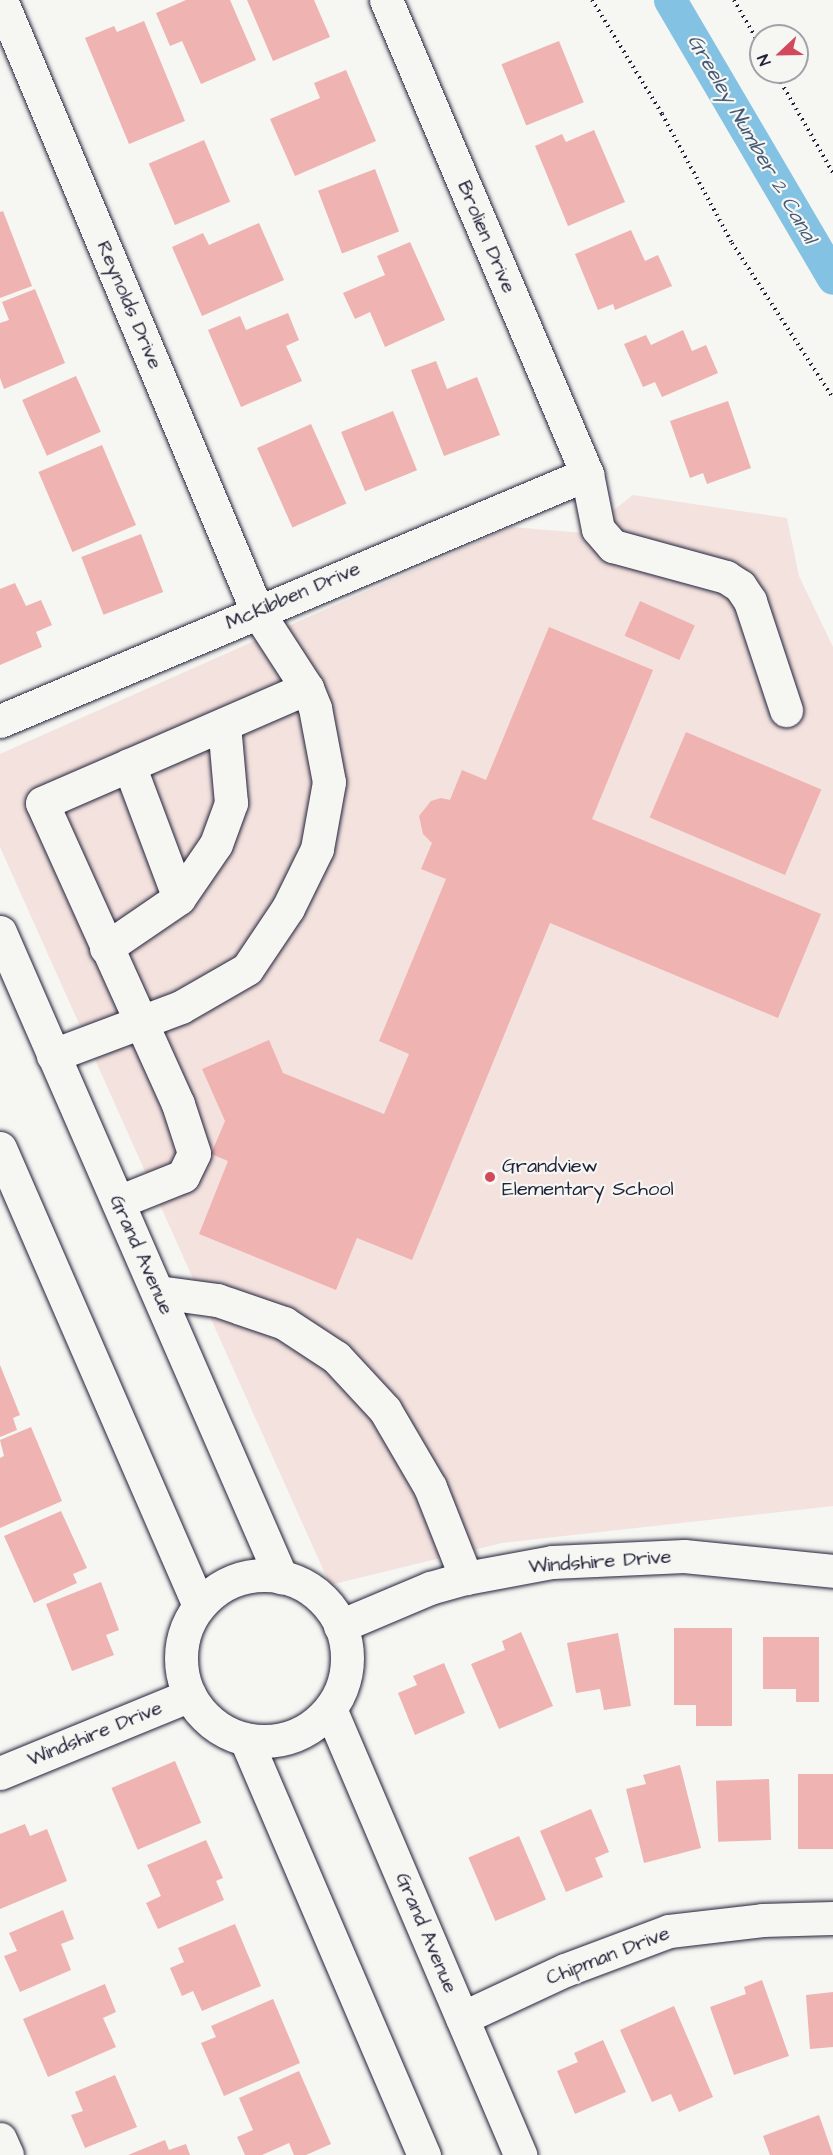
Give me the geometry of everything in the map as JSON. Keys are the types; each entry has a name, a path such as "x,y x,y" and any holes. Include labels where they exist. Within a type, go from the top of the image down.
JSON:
{"street":[{"name":"Reynolds Drive","path":"1,0 257,611 307,688 315,708 329,782 317,849 288,909 247,969 181,1007 53,1055"},
{"name":"Brolien Drive","path":"386,0 587,474 598,529 613,546 726,576 740,586 750,601 786,710"},
{"name":"McKibben Drive","path":"0,721 587,474"},
{"path":"118,1202 183,1176 194,1153 178,1104 139,1023 42,803 307,688"},
{"path":"106,948 179,898 216,844 231,803 225,724"},
{"path":"129,765 179,898"},
{"name":"Grand Avenue","path":"0,932 281,1577"},
{"path":"0,1148 199,1605"},
{"path":"158,1292 217,1300 284,1323 336,1357 385,1410 430,1487 466,1578"},
{"name":"Windshire Drive","path":"340,1626 430,1588 466,1578 552,1562 684,1556 833,1571"},
{"path":"269,1575 281,1577 295,1581 318,1595 335,1615 345,1640 347,1667 341,1692 332,1711 302,1733 274,1742 246,1740 219,1730 198,1711 184,1685 180,1657 185,1629 199,1605 218,1588 243,1577 269,1575"},
{"name":"Windshire Drive","path":"0,1773 190,1695"},
{"name":"Grand Avenue","path":"332,1711 520,2155"},
{"path":"246,1740 424,2155"},
{"name":"Chipman Drive","path":"462,2019 565,1970 669,1931 762,1920 833,1918"},
{"path":"0,2139 7,2155"}],"path":[{"path":"592,0 662,114 732,243 833,398"},
{"path":"734,0 749,26"},
{"path":"782,84 833,173"}],"shaded area":[{"name":"Grandview Elementary School","path":"633,495 787,518 799,576 833,647 833,1506 502,1543 330,1585 0,847 0,754 511,527 584,533"}],"building":[{"path":"186,0 230,0 256,60 201,84 182,41 170,46 156,13"},
{"path":"247,0 314,0 330,37 273,61"},
{"path":"144,21 185,121 129,144 85,38 114,26 117,32"},
{"path":"559,41 584,102 526,125 502,64"},
{"path":"346,70 376,141 295,176 270,119 320,98 314,83"},
{"path":"594,130 625,202 568,226 535,146 562,134 566,142"},
{"path":"204,140 230,202 175,225 149,163"},
{"path":"375,169 399,232 342,253 318,191"},
{"path":"3,211 32,286 0,298 0,212"},
{"path":"259,223 284,280 202,316 172,247 203,233 209,245"},
{"path":"631,230 645,261 658,255 672,286 615,310 613,304 598,310 575,254"},
{"path":"410,242 445,320 385,347 370,312 355,319 343,293 385,275 377,256"},
{"path":"35,289 65,363 4,389 0,378 0,323 9,320 2,302"},
{"path":"288,313 299,340 286,346 302,381 241,407 208,330 240,316 246,330"},
{"path":"683,330 692,351 706,345 718,373 662,397 655,382 643,387 624,344 646,335 651,345"},
{"path":"436,361 447,389 477,377 500,435 444,456 411,370"},
{"path":"76,376 101,432 47,456 22,400"},
{"path":"728,401 751,468 707,484 703,473 690,478 670,421"},
{"path":"393,411 417,470 365,491 341,432"},
{"path":"311,424 346,503 292,527 257,448"},
{"path":"102,445 136,525 72,552 38,472"},
{"path":"141,534 163,592 103,615 81,557"},
{"path":"15,583 26,606 41,600 52,625 36,632 42,647 0,665 0,589"},
{"path":"640,601 695,625 679,660 625,636"},
{"path":"549,627 653,670 592,819 821,914 778,1018 550,923 412,1260 357,1238 336,1290 199,1234 228,1161 211,1154 225,1121 202,1069 269,1040 283,1073 384,1114 409,1054 379,1041 446,879 421,869 432,843 423,834 419,816 431,801 441,798 450,800 462,770 486,780"},
{"path":"686,732 821,789 785,875 650,818"},
{"path":"0,1365 20,1415 13,1418 17,1430 0,1437"},
{"path":"31,1427 62,1501 0,1528 0,1458 4,1456 0,1440"},
{"path":"61,1511 87,1568 73,1574 77,1583 34,1603 4,1536"},
{"path":"101,1582 119,1630 106,1635 114,1655 72,1671 46,1604"},
{"path":"674,1628 732,1628 732,1726 696,1726 696,1705 674,1705"},
{"path":"521,1632 553,1706 499,1729 471,1664 505,1650 502,1641"},
{"path":"618,1633 631,1706 604,1710 600,1689 576,1693 567,1643"},
{"path":"763,1637 819,1637 819,1702 796,1702 796,1689 763,1689"},
{"path":"444,1663 465,1713 415,1735 398,1693 417,1685 413,1676"},
{"path":"175,1761 201,1823 138,1850 111,1788"},
{"path":"680,1765 701,1848 644,1863 626,1789 646,1784 643,1775"},
{"path":"798,1774 833,1774 833,1849 798,1849"},
{"path":"769,1779 771,1840 718,1842 716,1781"},
{"path":"591,1809 609,1852 595,1858 603,1877 566,1892 540,1831"},
{"path":"25,1824 30,1836 47,1829 67,1881 0,1909 0,1834"},
{"path":"519,1836 546,1900 495,1921 468,1857"},
{"path":"206,1840 223,1878 216,1881 224,1900 158,1929 146,1903 161,1896 147,1865"},
{"path":"63,1910 74,1939 61,1944 71,1970 20,1992 4,1956 17,1951 9,1933"},
{"path":"235,1924 261,1986 202,2011 193,1991 182,1996 170,1968 184,1962 178,1948"},
{"path":"762,1980 789,2056 734,2075 710,2007 746,1994 744,1987"},
{"path":"105,1984 116,2012 103,2018 116,2047 48,2077 23,2019"},
{"path":"833,1992 833,2047 810,2049 806,1995"},
{"path":"273,1999 300,2063 224,2096 201,2043 216,2037 211,2026"},
{"path":"674,2006 713,2097 679,2112 671,2094 652,2102 620,2030"},
{"path":"603,2040 626,2092 575,2114 557,2071 578,2062 574,2053"},
{"path":"299,2071 331,2144 306,2155 294,2155 289,2143 262,2155 245,2155 237,2137 253,2130 239,2098"},
{"path":"115,2075 137,2127 85,2148 71,2115 83,2111 75,2092"},
{"path":"819,2115 833,2155 770,2155 763,2136"},
{"path":"165,2140 169,2150 186,2144 190,2155 128,2155"}],"waterway":[{"name":"Greeley Number 2 Canal","path":"670,0 833,278"}],"place":[{"name":"Grandview Elementary School","path":"490,1177"}]}
